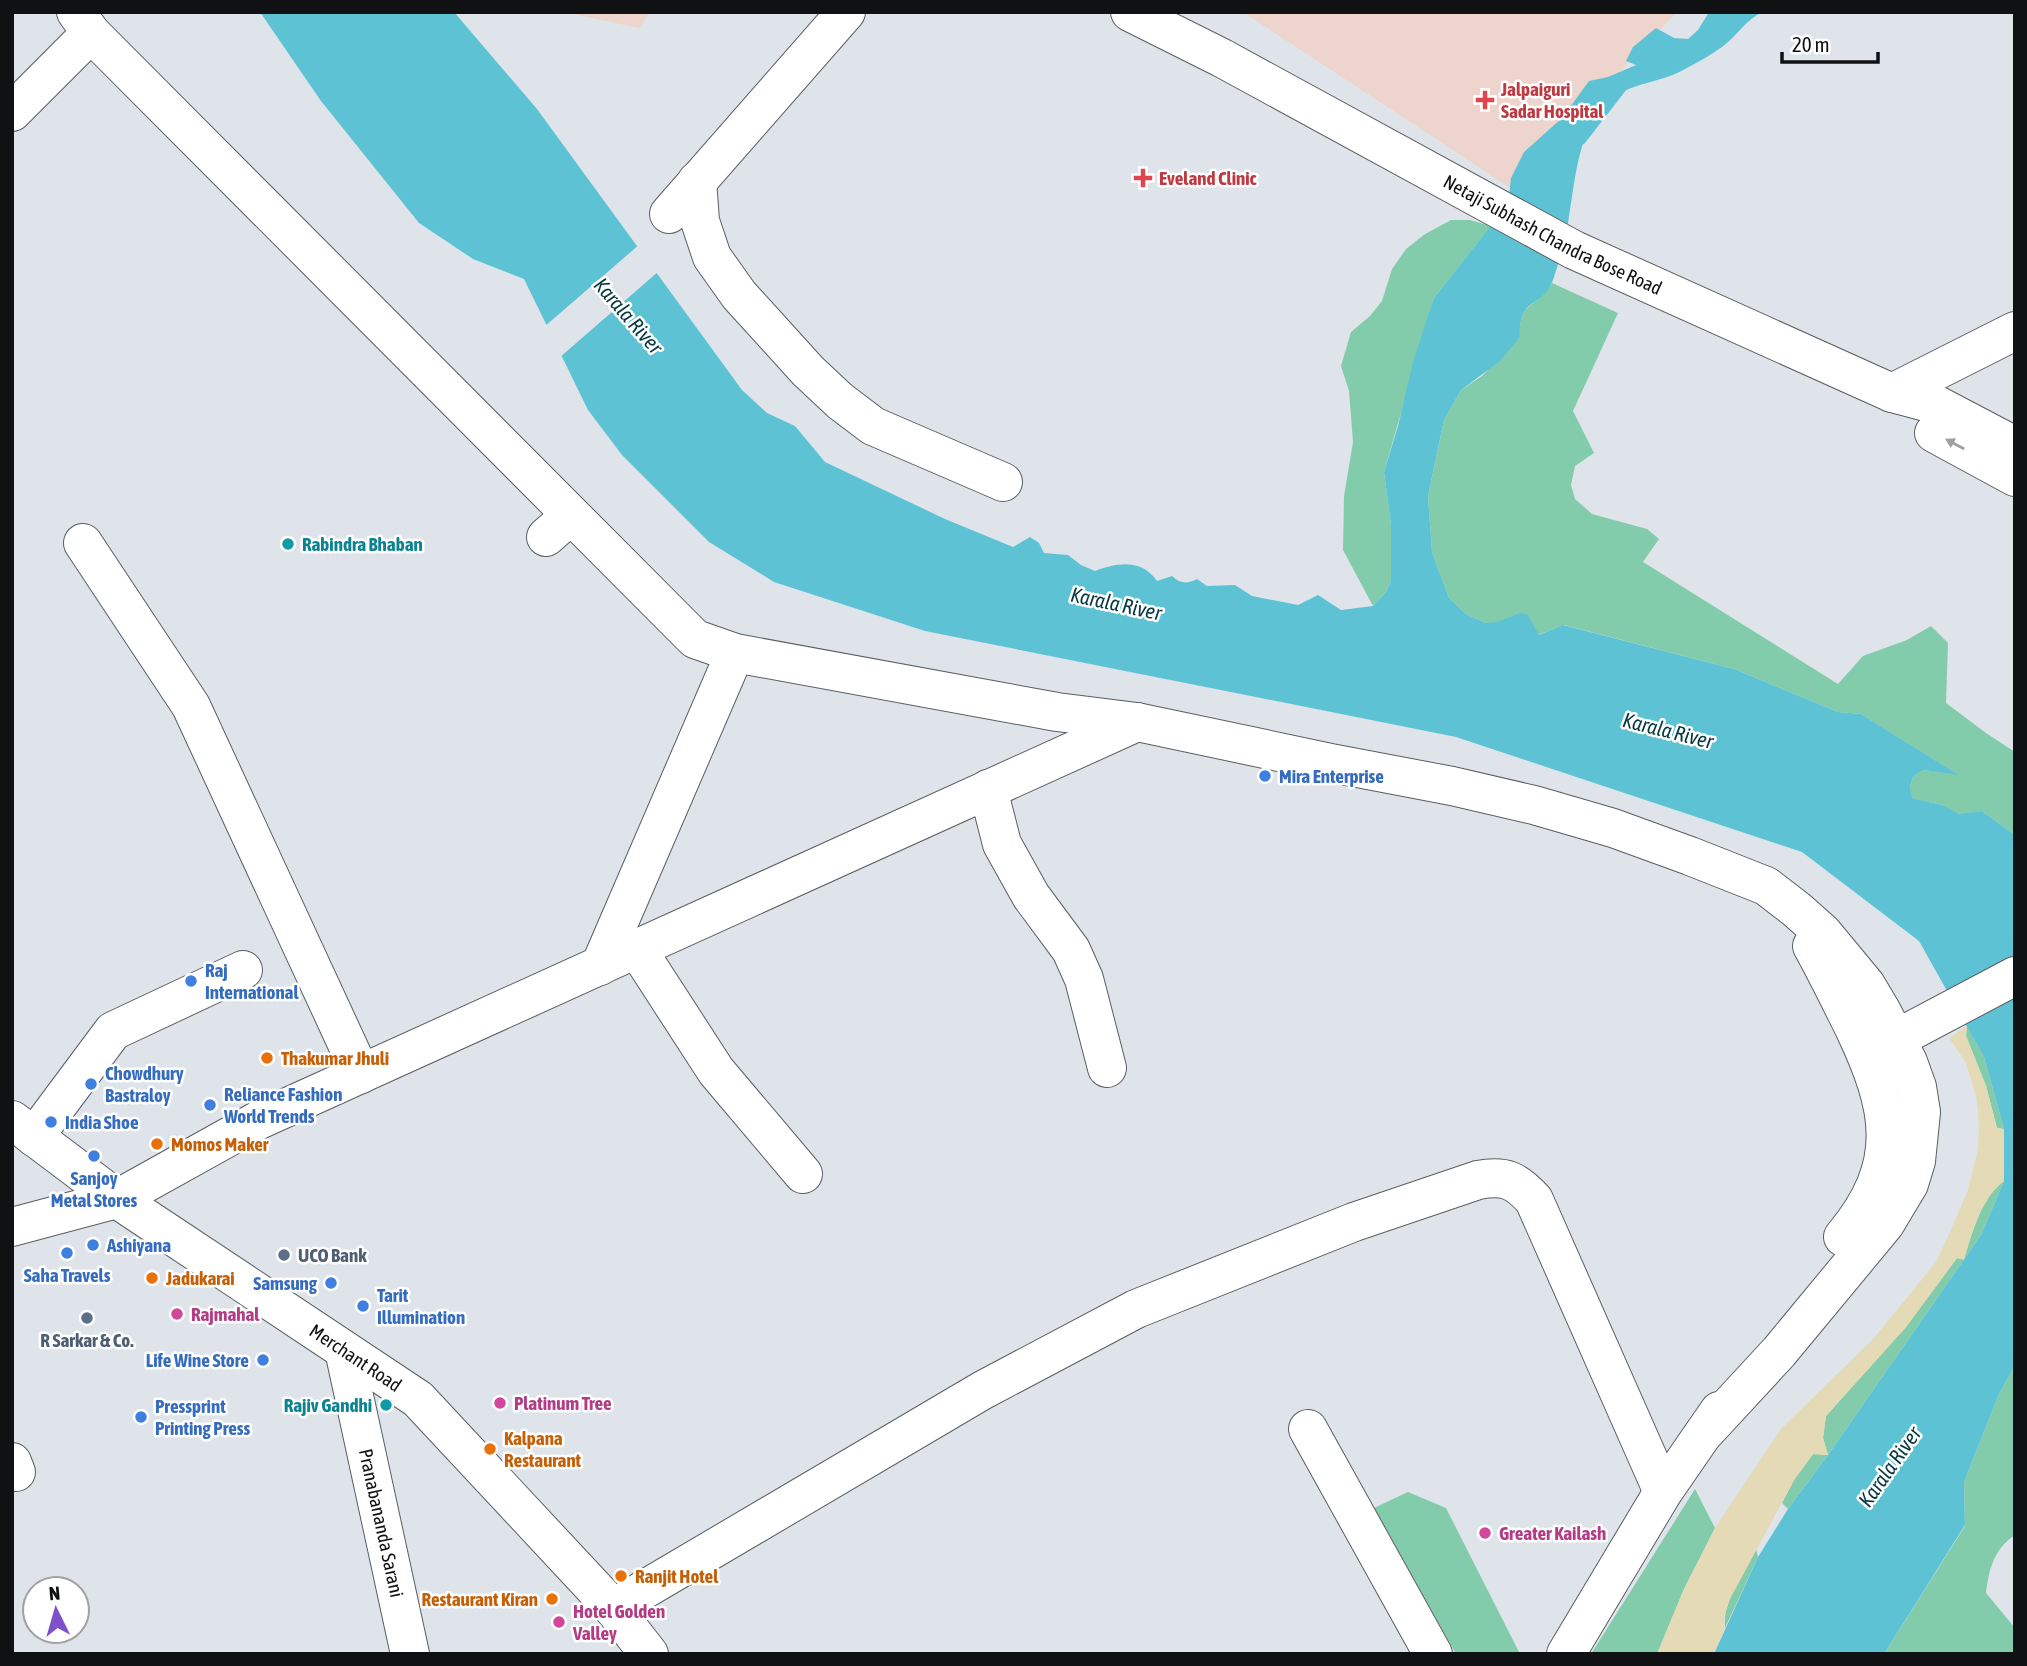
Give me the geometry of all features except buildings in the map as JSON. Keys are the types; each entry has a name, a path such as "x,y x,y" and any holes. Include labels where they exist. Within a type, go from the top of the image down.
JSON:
{"street":[{"path":"669,214 846,12"},
{"name":"Netaji Subhash Chandra Bose Road","path":"1130,12 1222,58 1574,250 1892,393 1937,405 2015,446"},
{"name":"Netaji Subhash Chandra Bose Road","path":"1174,12 1222,58"},
{"path":"12,112 84,23 301,263 559,526 695,639 735,653 1057,712 1137,722 1452,786 1534,805 1613,828 1766,886 1814,925 1847,961 1882,1012 1905,1035 1908,1062 1917,1087 1921,1112 1920,1138 1909,1184 1885,1224 1779,1352 1706,1431"},
{"path":"697,181 700,221 712,257 739,295 808,371 840,401 873,426 1003,482"},
{"path":"1892,393 2015,331"},
{"name":"Netaji Subhash Chandra Bose Road","path":"1892,393 1926,429 2015,477"},
{"path":"83,543 191,706 361,1074"},
{"path":"600,966 735,653"},
{"path":"12,1227 117,1199 259,1120 1137,722"},
{"path":"988,789 1002,844 1031,896 1071,950 1084,979 1107,1068"},
{"path":"1566,1654 1663,1492 1820,1266 1859,1218 1871,1199 1884,1156 1884,1111 1880,1089 1863,1048 1830,978 1811,946 1766,886"},
{"path":"637,949 716,1071 803,1174"},
{"path":"23,1129 113,1031 243,971"},
{"path":"1905,1035 2015,976"},
{"name":"Merchant Road","path":"23,1129 117,1199 418,1399 613,1608 649,1654"},
{"path":"613,1608 983,1390 1136,1309 1354,1222 1479,1180 1496,1177 1511,1180 1534,1200 1663,1492"},
{"name":"Pranabananda Sarani","path":"344,1350 410,1654"},
{"path":"1308,1429 1433,1654"}],"shaded area":[{"path":"564,12 650,12 639,28"},
{"name":"Jalpaiguri Sadar Hospital","path":"1243,12 1677,12 1509,187"}],"green space":[{"path":"1451,220 1470,220 1491,226 1434,298 1384,472 1391,525 1391,581 1386,592 1373,606 1343,550 1344,496 1353,442 1349,391 1341,366 1351,332 1370,316 1382,301 1392,269 1406,249 1425,234"},
{"path":"1552,283 1618,313 1573,411 1594,453 1575,466 1571,485 1575,499 1592,514 1647,529 1659,539 1643,562 1838,684 1863,656 1907,640 1931,626 1948,643 1946,703 2015,752 2015,835 1982,811 1959,815 1942,805 1911,798 1913,777 1923,770 1957,774 1861,714 1838,712 1734,669 1564,625 1538,635 1519,613 1497,623 1486,623 1466,614 1449,598 1432,552 1428,496 1444,420 1461,390 1482,376 1520,337 1520,325 1525,311"},
{"path":"1967,1026 1984,1057 2004,1129 1997,1128 1986,1086 1966,1036"},
{"path":"2004,1181 1981,1235 1828,1455 1823,1438 1826,1416 1906,1327 1957,1258 1964,1259 1983,1206"},
{"path":"2015,1365 2015,1535 1997,1553 1986,1593 2015,1628 2015,1654 1884,1654 1965,1526 1964,1482 1999,1394"},
{"path":"1813,1454 1828,1455 1788,1509 1782,1503 1794,1480"},
{"path":"1695,1489 1715,1528 1684,1589 1657,1654 1591,1654"},
{"path":"1408,1492 1446,1508 1520,1654 1456,1654 1374,1508"},
{"path":"1756,1548 1758,1557 1725,1628 1730,1597"}],"sand":[{"path":"1967,1026 1966,1036 1986,1086 1997,1128 2004,1129 2004,1181 1983,1206 1964,1260 1957,1258 1906,1327 1826,1416 1823,1438 1828,1455 1813,1454 1794,1480 1730,1599 1724,1617 1725,1628 1714,1654 1657,1654 1684,1589 1715,1528 1781,1429 1875,1337 1936,1262 1968,1190 1978,1149 1976,1095 1965,1061 1949,1038"}],"water":[{"name":"Karala River","path":"260,12 454,12 537,109 742,390 767,413 795,426 825,462 945,519 1013,547 1030,537 1039,543 1044,553 1068,555 1095,571 1129,564 1144,569 1157,581 1172,576 1184,582 1197,579 1207,586 1235,585 1252,596 1298,605 1318,595 1341,610 1373,606 1386,592 1391,581 1391,525 1384,472 1413,362 1434,298 1508,204 1511,178 1524,152 1562,118 1589,81 1608,77 1636,65 1626,61 1633,47 1656,28 1674,38 1688,39 1698,30 1709,12 1763,12 1722,47 1700,61 1611,99 1591,124 1579,156 1564,245 1549,289 1523,314 1520,337 1500,361 1461,390 1444,420 1428,496 1432,552 1449,598 1466,614 1486,623 1497,622 1519,613 1527,614 1539,635 1563,625 1734,669 1838,712 1861,714 1959,775 1923,770 1913,777 1910,787 1912,798 1942,805 1959,814 1982,811 2015,835 2015,1365 1999,1394 1964,1482 1965,1525 1884,1654 1714,1654 1758,1557 1788,1509 1981,1235 2004,1181 2004,1129 1984,1057 1919,941 1802,852 1456,737 925,631 774,582 709,542 622,455 588,410 524,279 473,259 419,223 321,101"}],"pier":[{"path":"640,244 659,271 559,358 544,327"}],"waterway":[{"path":"1581,140 1623,86"}],"place":[{"name":"Jalpaiguri Sadar Hospital","path":"1485,100"},
{"name":"Eveland Clinic","path":"1143,178"},
{"name":"Rabindra Bhaban","path":"288,544"},
{"name":"Mira Enterprise","path":"1265,776"},
{"name":"Raj International","path":"191,981"},
{"name":"Thakumar Jhuli","path":"267,1058"},
{"name":"Chowdhury Bastraloy","path":"91,1084"},
{"name":"Reliance Fashion World Trends","path":"210,1105"},
{"name":"India Shoe","path":"51,1122"},
{"name":"Momos Maker","path":"157,1144"},
{"name":"Sanjoy Metal Stores","path":"94,1156"},
{"name":"Ashiyana","path":"93,1245"},
{"name":"Saha Travels","path":"67,1253"},
{"name":"UCO Bank","path":"284,1255"},
{"name":"Jadukarai","path":"152,1278"},
{"name":"Samsung","path":"331,1283"},
{"name":"Tarit Illumination","path":"363,1306"},
{"name":"Rajmahal","path":"177,1314"},
{"name":"R Sarkar & Co.","path":"87,1318"},
{"name":"Life Wine Store","path":"263,1360"},
{"name":"Platinum Tree","path":"500,1403"},
{"name":"Rajiv Gandhi","path":"386,1405"},
{"name":"Pressprint Printing Press","path":"141,1417"},
{"name":"Kalpana Restaurant","path":"490,1449"},
{"name":"Greater Kailash","path":"1485,1533"},
{"name":"Ranjit Hotel","path":"621,1576"},
{"name":"Restaurant Kiran","path":"552,1599"},
{"name":"Hotel Golden Valley","path":"559,1622"}]}
